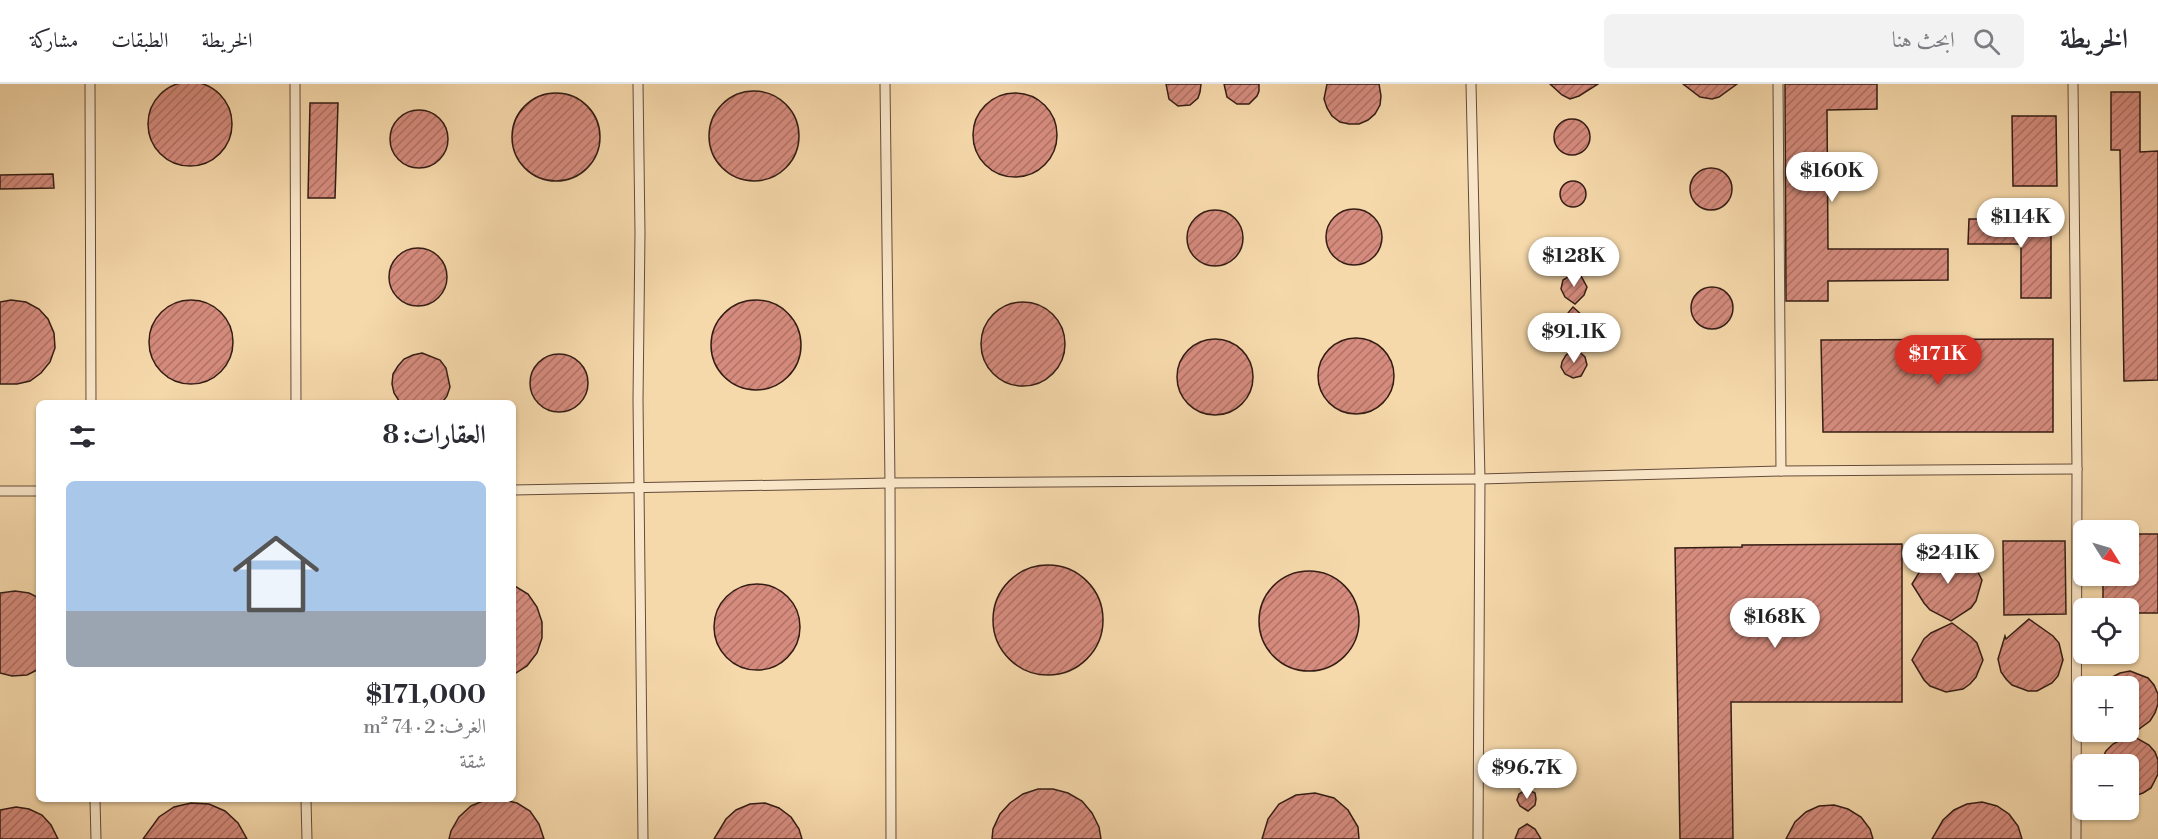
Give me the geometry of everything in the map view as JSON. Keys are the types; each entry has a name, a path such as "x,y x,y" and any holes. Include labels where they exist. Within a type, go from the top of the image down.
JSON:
{"lane":[{"path":"90,84 91,400"},
{"path":"295,84 296,400"},
{"path":"638,84 643,839"},
{"path":"885,84 890,483 891,839"},
{"path":"1471,84 1480,479 1478,839"},
{"path":"1778,84 1781,471"},
{"path":"2073,84 2077,469 2076,839"},
{"path":"516,490 890,483 1480,479 1781,471 2077,469"},
{"path":"0,491 36,491"},
{"path":"95,802 96,839"},
{"path":"306,802 308,839"}],"building":[{"path":"190,82 206,85 220,94 229,108 232,124 229,140 220,154 206,163 190,166 174,163 160,154 151,140 148,124 151,108 160,94 174,85"},
{"path":"1166,84 1201,84 1198,98 1190,105 1178,106 1169,99"},
{"path":"1224,84 1259,84 1259,91 1249,104 1237,104 1227,97"},
{"path":"1327,84 1379,84 1380,105 1375,114 1359,124 1340,122 1327,108 1324,99"},
{"path":"1550,84 1598,84 1570,99"},
{"path":"1683,84 1737,84 1719,97 1712,99 1700,97"},
{"path":"1785,84 1877,84 1877,109 1827,110 1828,249 1948,249 1948,280 1828,281 1828,301 1786,301"},
{"path":"754,91 779,99 791,111 799,136 791,161 779,173 754,181 729,173 717,161 709,136 717,111 729,99"},
{"path":"2111,92 2140,92 2140,152 2158,151 2158,380 2124,381 2120,150 2111,150"},
{"path":"547,93 565,93 581,100 593,112 600,128 600,146 593,162 581,174 565,181 547,181 531,174 519,162 512,146 512,128 519,112 531,100"},
{"path":"1015,93 1038,100 1050,112 1057,135 1050,158 1038,170 1015,177 992,170 980,158 973,135 980,112 992,100"},
{"path":"310,103 338,103 335,198 308,198"},
{"path":"419,110 430,112 443,123 448,139 446,150 435,163 419,168 408,166 395,155 390,139 392,128 403,115"},
{"path":"2012,116 2056,116 2057,186 2013,186"},
{"path":"1572,119 1585,124 1590,137 1585,150 1572,155 1559,150 1554,137 1559,124"},
{"path":"1711,168 1726,174 1732,189 1726,204 1711,210 1696,204 1690,189 1696,174"},
{"path":"53,174 54,188 0,189 0,175"},
{"path":"1573,181 1582,185 1586,194 1582,203 1573,207 1564,203 1560,194 1564,185"},
{"path":"1349,209 1359,209 1374,217 1380,226 1382,237 1380,248 1374,257 1359,265 1349,265 1338,260 1331,253 1326,242 1326,232 1331,221 1338,214"},
{"path":"1210,210 1220,210 1235,218 1241,227 1243,238 1241,249 1235,258 1220,266 1210,266 1199,261 1192,254 1187,243 1187,233 1192,222 1199,215"},
{"path":"1969,219 2051,219 2051,298 2021,298 2021,244 1968,244"},
{"path":"418,248 429,250 442,261 447,277 445,288 434,301 418,306 407,304 394,293 389,277 391,266 402,253"},
{"path":"1573,274 1581,276 1587,287 1584,295 1575,304 1565,297 1561,289 1563,280"},
{"path":"1712,287 1727,293 1733,308 1727,323 1712,329 1697,323 1691,308 1697,293"},
{"path":"11,300 26,302 39,309 48,319 54,333 55,348 50,362 30,381 0,384 0,302"},
{"path":"191,300 207,303 221,312 230,326 233,342 230,358 221,372 207,381 191,384 175,381 161,372 152,358 149,342 152,326 161,312 175,303"},
{"path":"756,300 781,308 793,320 801,345 793,370 781,382 756,390 731,382 719,370 711,345 719,320 731,308"},
{"path":"1023,302 1046,309 1058,321 1065,344 1058,367 1046,379 1023,386 1000,379 988,367 981,344 988,321 1000,309"},
{"path":"1573,307 1585,318 1587,326 1584,334 1575,342 1565,335 1561,327 1563,319"},
{"path":"1356,338 1370,341 1383,349 1391,362 1394,376 1391,390 1383,403 1370,411 1356,414 1342,411 1329,403 1321,390 1318,376 1321,362 1329,349 1342,341"},
{"path":"1215,339 1229,342 1242,350 1250,363 1253,377 1250,391 1242,404 1229,412 1215,415 1201,412 1188,404 1180,391 1177,377 1180,363 1188,350 1201,342"},
{"path":"2053,339 2053,432 1823,432 1821,340"},
{"path":"1576,349 1585,357 1587,365 1581,376 1573,378 1565,374 1561,367 1566,355"},
{"path":"422,353 440,360 446,368 450,387 444,400 398,400 392,384 393,374 404,359"},
{"path":"559,354 570,356 583,367 588,383 586,394 575,407 559,412 548,410 535,399 530,383 532,372 543,359"},
{"path":"2139,534 2158,534 2158,613 2139,613 2139,598 2103,598 2103,586 2139,586"},
{"path":"2003,541 2065,541 2066,614 2004,615"},
{"path":"1902,544 1902,702 1731,702 1733,839 1680,839 1675,548 1742,547 1742,545"},
{"path":"1939,553 1956,553 1972,561 1982,580 1976,601 1971,608 1951,621 1930,610 1912,584 1925,563"},
{"path":"1048,565 1069,570 1087,581 1098,599 1103,620 1098,641 1087,659 1069,670 1048,675 1027,670 1009,659 998,641 993,620 998,599 1009,581 1027,570"},
{"path":"1309,571 1337,579 1351,593 1359,621 1351,649 1337,663 1309,671 1281,663 1267,649 1259,621 1267,593 1281,579"},
{"path":"757,584 774,587 793,603 797,610 800,627 797,644 781,663 774,667 757,670 740,667 721,651 717,644 714,627 717,610 733,591 740,587"},
{"path":"516,587 528,594 537,607 542,622 542,638 537,653 527,666 516,673"},
{"path":"15,591 36,596 36,670 27,675 12,676 0,673 0,593"},
{"path":"2029,619 2059,643 2063,660 2058,676 2052,683 2037,691 2028,691 2012,685 2001,672 1998,659 2005,636 2006,639"},
{"path":"1952,623 1977,643 1983,660 1976,677 1970,684 1963,689 1946,692 1930,686 1912,660 1924,639"},
{"path":"2130,671 2148,678 2158,694 2155,713 2150,721 2139,729 2139,676 2114,676"},
{"path":"2139,739 2149,745 2158,760 2158,774 2151,788 2139,794 2139,754 2104,754 2113,744 2139,742"},
{"path":"1038,789 1053,789 1068,793 1082,801 1092,813 1099,827 1101,839 992,839 993,829 1000,814 1010,803 1023,794"},
{"path":"1527,789 1535,793 1536,799 1535,805 1528,811 1520,806 1517,800 1519,794"},
{"path":"1315,793 1334,798 1348,810 1358,827 1359,839 1262,839 1268,819 1279,804 1296,795"},
{"path":"480,802 517,803 530,811 539,824 544,839 449,839 459,817 471,806"},
{"path":"1982,802 1997,806 2009,814 2018,826 2022,839 1932,839 1943,820 1954,810 1967,804"},
{"path":"191,803 209,804 225,811 238,823 247,839 143,839 159,817 174,807"},
{"path":"765,803 779,808 791,817 802,839 714,839 726,819 736,810 750,804"},
{"path":"1834,805 1848,809 1861,817 1870,829 1873,839 1786,839 1795,822 1806,812 1819,806"},
{"path":"16,807 29,809 42,815 51,825 58,839 0,839 0,810"},
{"path":"1527,824 1535,829 1541,839 1515,839 1519,829"}]}
